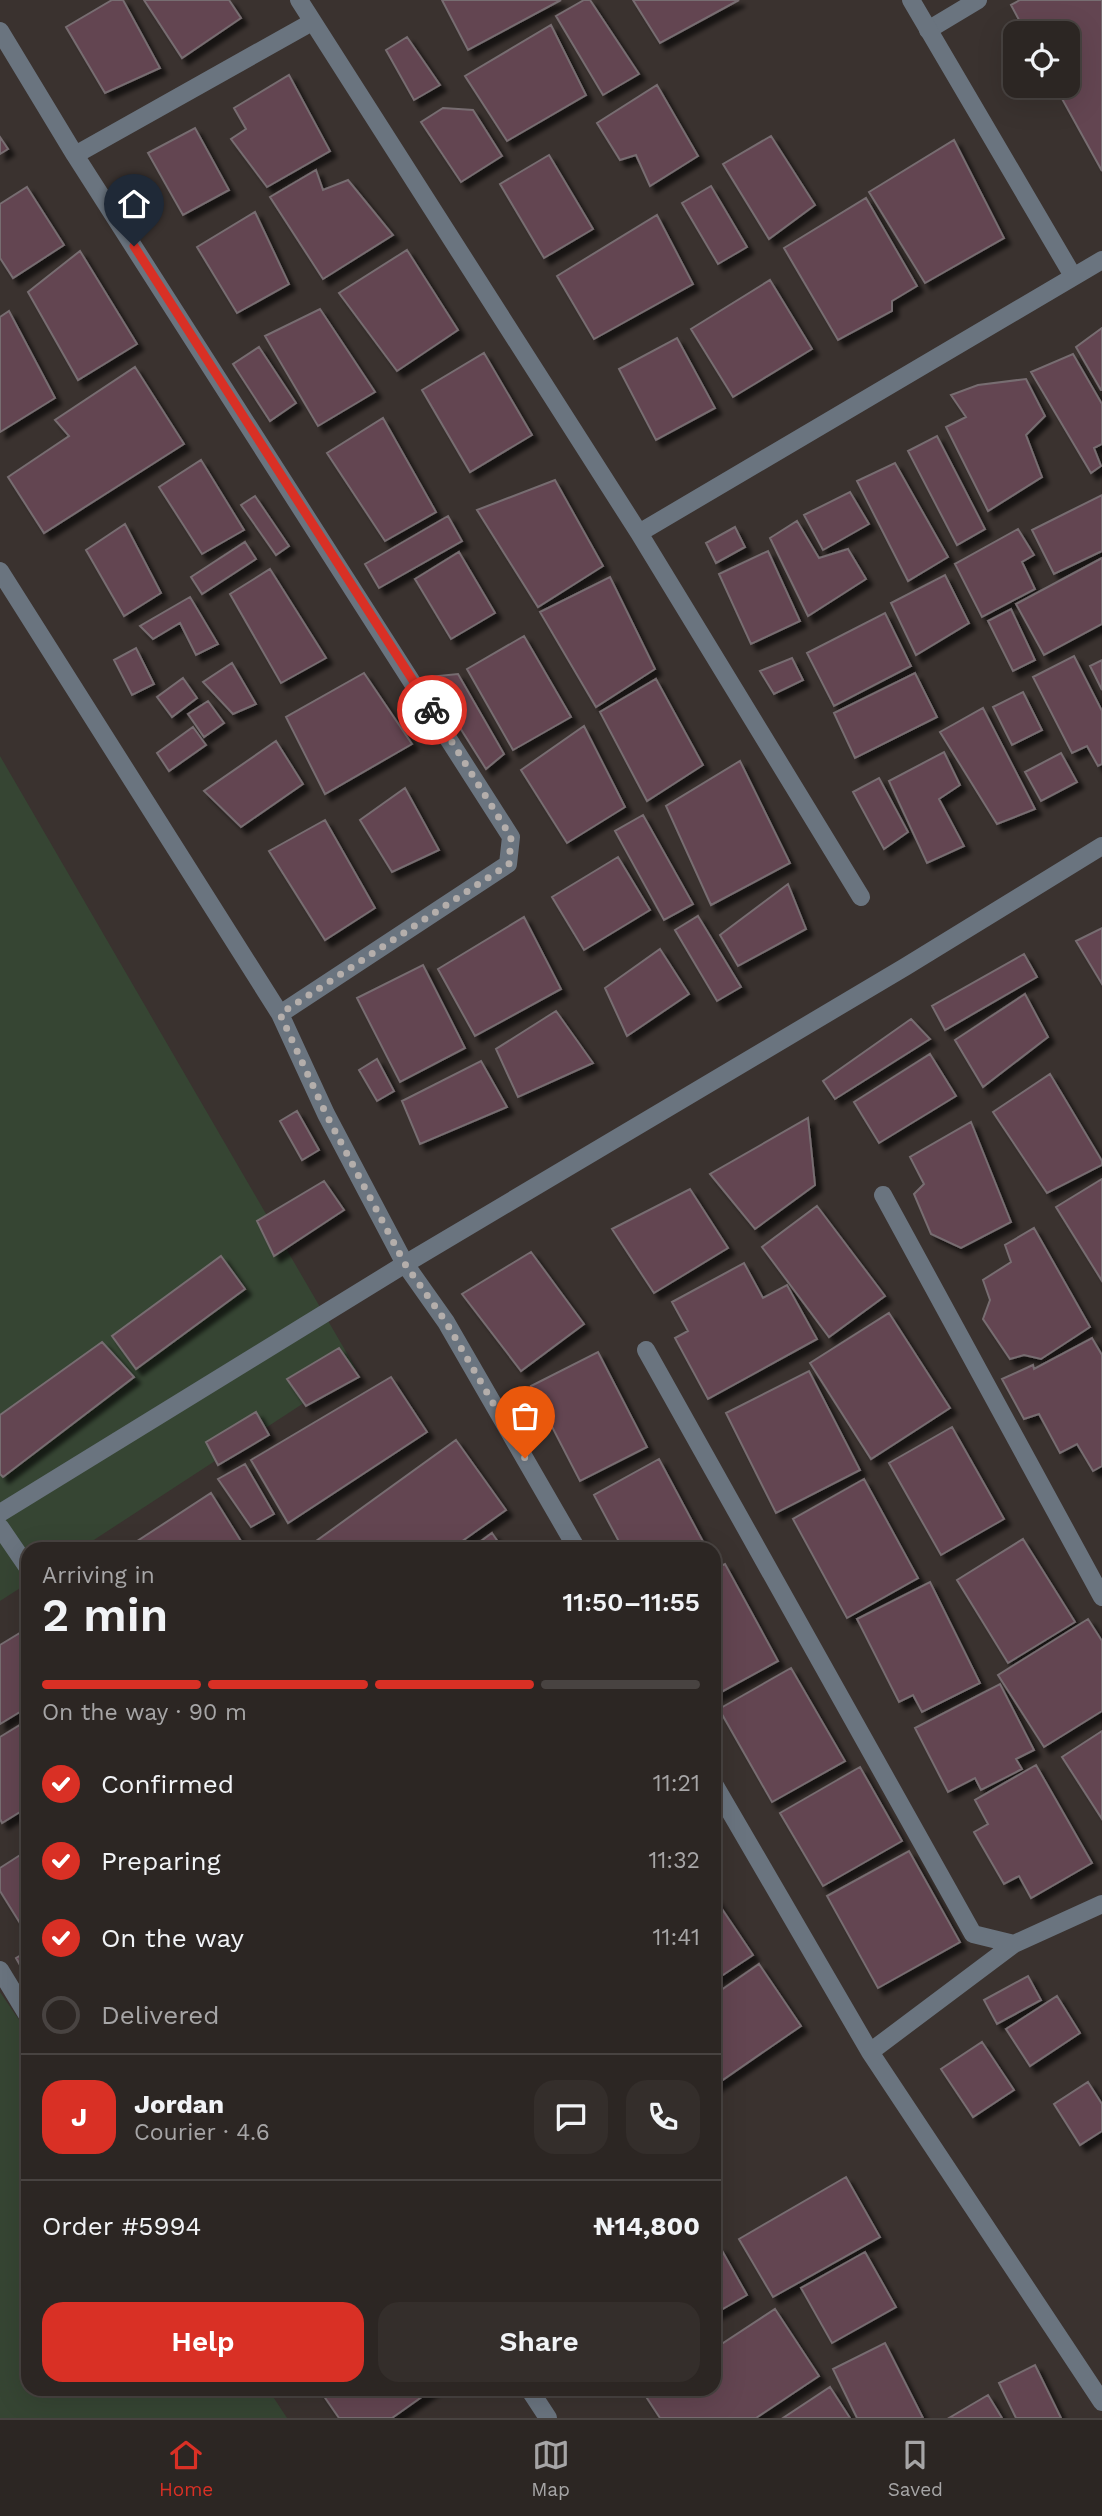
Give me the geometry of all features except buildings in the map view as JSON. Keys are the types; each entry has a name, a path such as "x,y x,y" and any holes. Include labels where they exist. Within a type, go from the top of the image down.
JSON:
{"street":[{"path":"299,0 639,533 861,897"},
{"path":"911,0 1073,276"},
{"path":"928,30 978,0"},
{"path":"75,155 312,22"},
{"path":"0,31 75,155 511,837 509,864 280,1014"},
{"path":"639,533 1102,260"},
{"path":"0,571 280,1014 326,1114 405,1264 446,1322 573,1542"},
{"path":"0,1513 405,1264 905,967 1102,846"},
{"path":"883,1195 1102,1597"},
{"path":"646,1350 973,1934 1014,1944"},
{"path":"0,1528 21,1558"},
{"path":"721,1796 870,2052 1102,2402"},
{"path":"870,2052 1014,1944 1102,1904"},
{"path":"0,1970 21,2004"},
{"path":"534,2396 548,2418"}],"green space":[{"path":"0,756 356,1369 91,1542 21,1542 21,1588 0,1601"},
{"path":"0,1992 21,2023 21,2396 273,2396 287,2418 0,2418"}],"way so far":[{"path":"432,710 511,837 509,864 280,1014 326,1114 405,1264 446,1322 525,1458"}],"route":[{"path":"134,246 432,710"}]}
